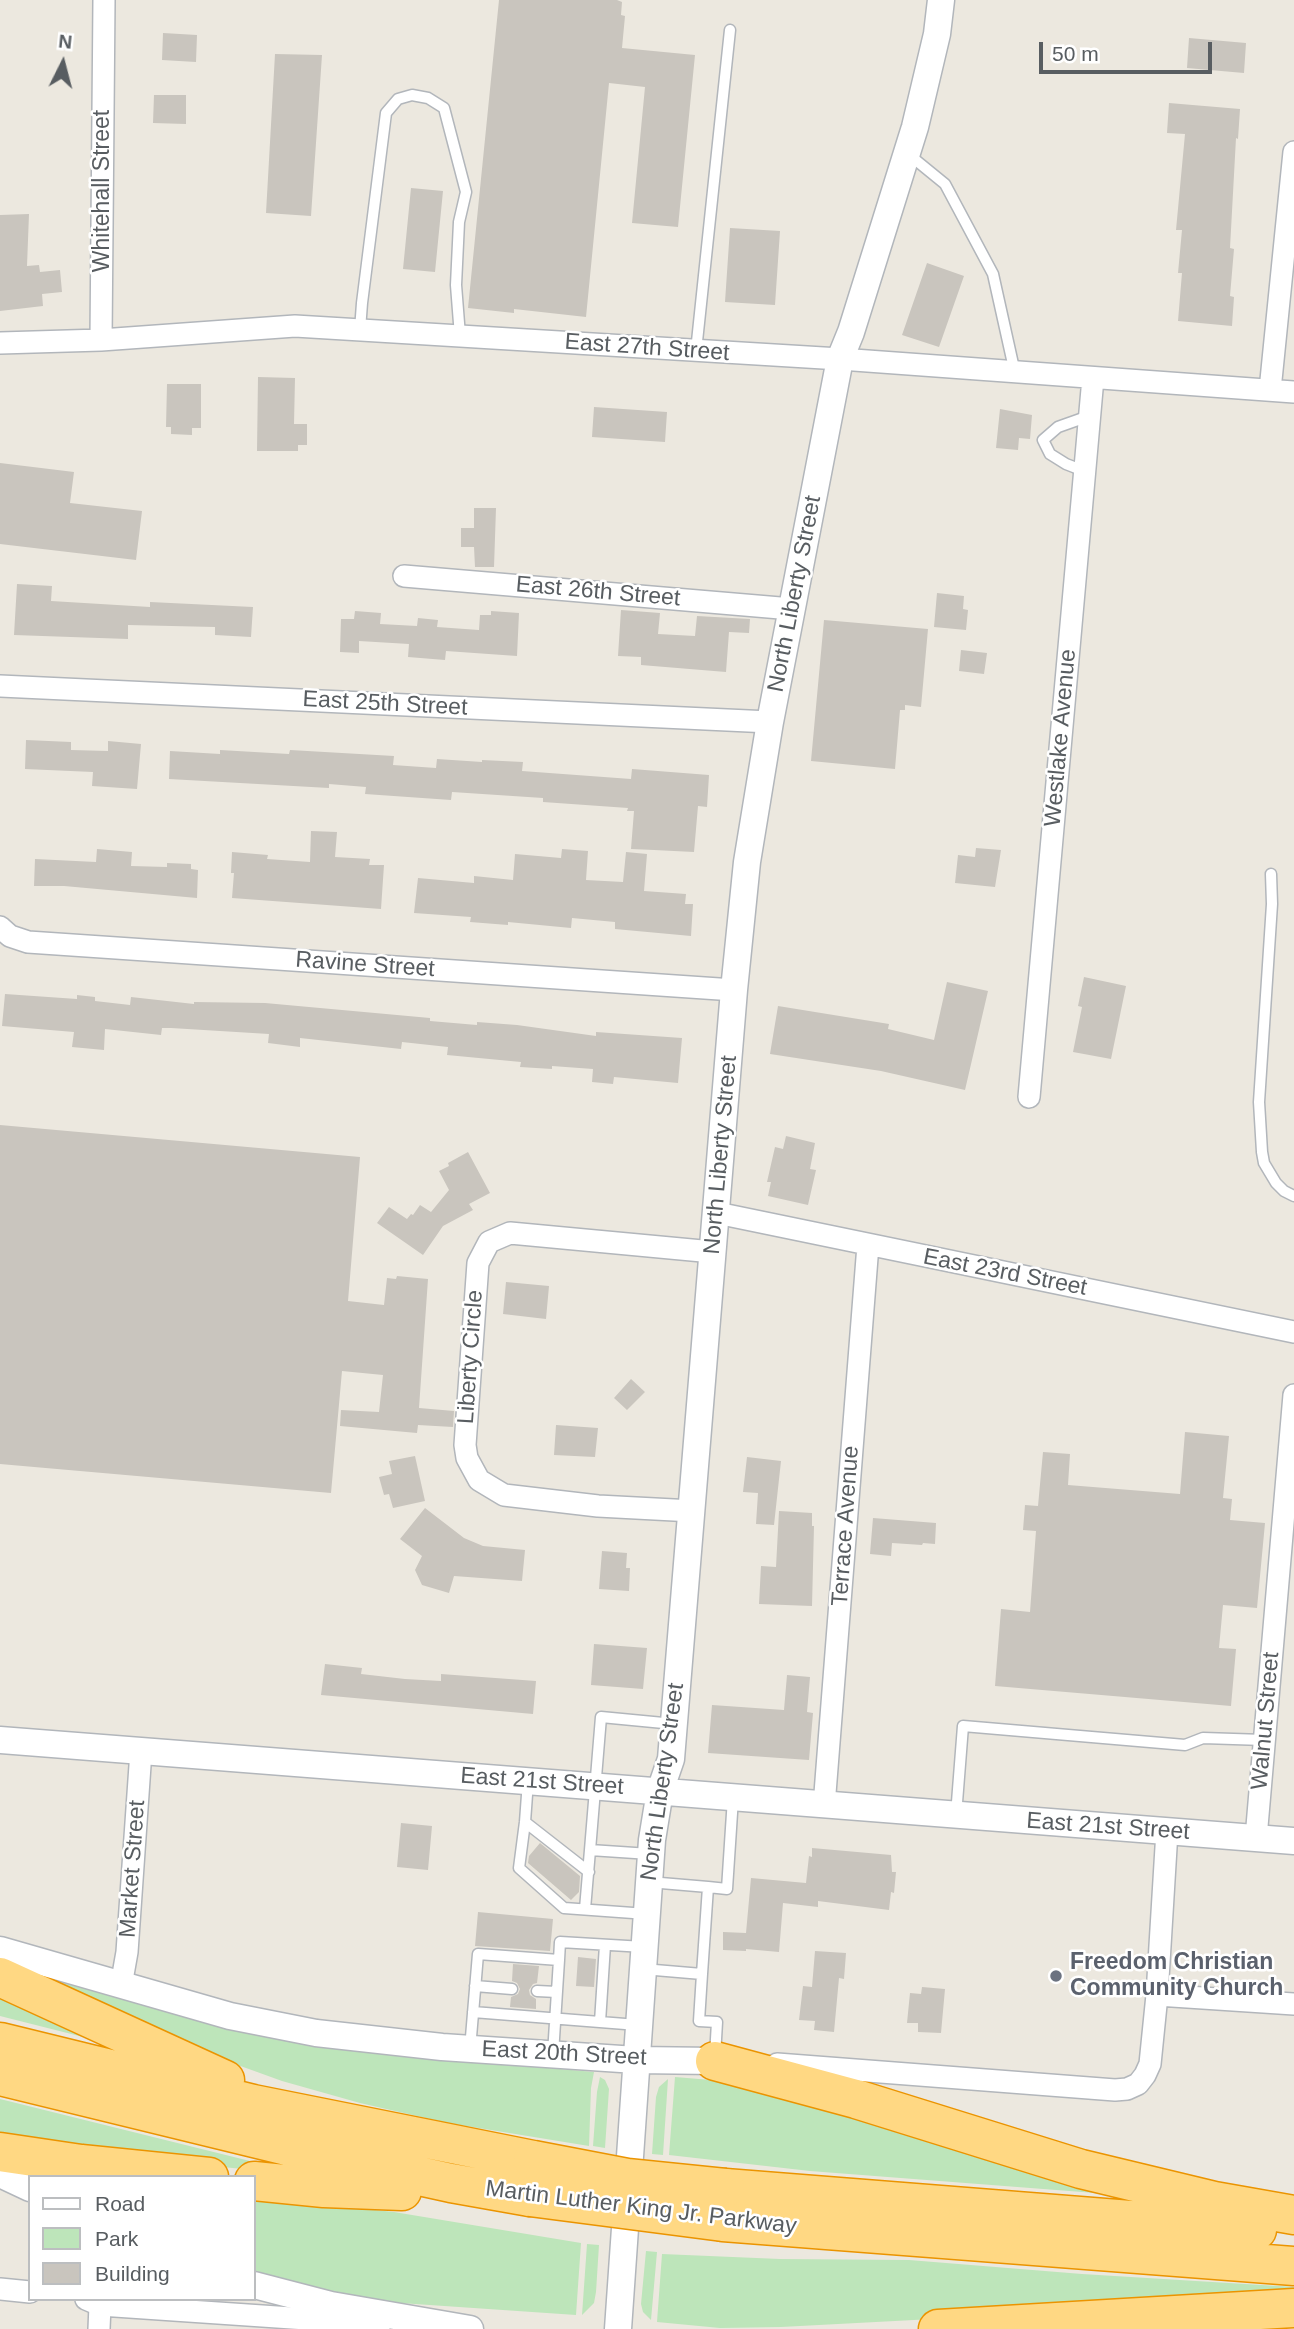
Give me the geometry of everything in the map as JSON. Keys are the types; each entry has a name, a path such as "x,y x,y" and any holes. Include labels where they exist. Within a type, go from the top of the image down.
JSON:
{"highway":[{"path":"0,1977 222,2077 253,2104"},
{"name":"Martin Luther King Jr. Parkway","path":"0,2042 253,2104 531,2178 724,2205 1294,2266"},
{"path":"715,2061 856,2099 1081,2169 1202,2198 1294,2215"},
{"name":"Martin Luther King Jr. Parkway","path":"0,2076 328,2156 451,2183 531,2178"},
{"path":"0,2152 80,2165 188,2175"},
{"path":"256,2181 324,2188 531,2178"},
{"name":"Martin Luther King Jr. Parkway","path":"724,2205 1294,2233"},
{"path":"938,2329 1294,2308"}],"street":[{"name":"Whitehall Street","path":"102,340 104,0"},
{"name":"North Liberty Street","path":"618,2329 651,1854 660,1791 671,1759 734,990 747,862 770,722 839,359 851,332 907,153 937,34 942,0"},
{"path":"1270,390 1294,152"},
{"name":"East 27th Street","path":"0,343 102,340 295,326 839,359 1294,392"},
{"name":"Westlake Avenue","path":"1029,1097 1093,378"},
{"name":"East 26th Street","path":"404,576 792,608"},
{"name":"East 25th Street","path":"0,686 770,722"},
{"name":"Ravine Street","path":"0,927 10,936 29,942 734,990"},
{"name":"East 23rd Street","path":"716,1213 1294,1332"},
{"name":"Liberty Circle","path":"693,1511 598,1506 504,1495 479,1480 467,1458 465,1445 478,1262 489,1242 510,1233 713,1252"},
{"name":"Terrace Avenue","path":"824,1806 869,1245"},
{"name":"Walnut Street","path":"1256,1838 1294,1395"},
{"name":"East 21st Street","path":"0,1740 1294,1841"},
{"name":"Market Street","path":"121,1986 127,1952 141,1751"},
{"path":"1167,1831 1157,1995 1294,2004"},
{"name":"East 20th Street","path":"0,1950 230,2016 381,2041 636,2060 839,2067 1115,2090 1138,2084 1150,2064 1157,1995"},
{"path":"0,2174 28,2187"},
{"path":"256,2286 331,2305 469,2329"},
{"path":"0,2289 28,2292"},
{"path":"99,2329 93,2302 469,2329"}],"lane":[{"path":"696,351 730,30"},
{"path":"360,330 386,113 398,99 412,95 428,97 444,108 466,192 459,222 456,285 460,336"},
{"path":"907,153 945,184 993,274 1015,373"},
{"path":"1084,471 1051,454 1043,440 1058,427 1090,416"},
{"path":"1271,874 1272,904 1259,1102 1262,1152 1264,1163 1276,1183 1294,1196"},
{"path":"586,1909 601,1717 674,1724"},
{"path":"956,1815 963,1726 1185,1745 1203,1738 1264,1740"},
{"path":"528,1781 519,1868 543,1883 564,1908 646,1914"},
{"path":"649,1882 727,1889 733,1798"},
{"path":"525,1822 567,1859 589,1872"},
{"path":"590,1850 651,1854"},
{"path":"708,1887 699,2021 717,2022 715,2061"},
{"path":"553,2054 560,1941 605,1945 702,1974"},
{"path":"600,2022 605,1945"},
{"path":"470,2049 478,1954 559,1960"},
{"path":"475,1986 512,1989"},
{"path":"537,1991 557,1992"},
{"path":"473,2012 638,2025"}],"green space":[{"path":"0,1958 469,2061 594,2072 589,2146 448,2123 360,2103 282,2081 199,2051"},
{"path":"0,1988 99,2041 0,2016"},
{"path":"600,2077 605,2080 609,2089 605,2148 593,2146"},
{"path":"675,2077 735,2082 1121,2195 810,2171 669,2155"},
{"path":"668,2079 663,2155 652,2154 656,2097 659,2087"},
{"path":"0,2099 254,2162 253,2170 100,2155 0,2141"},
{"path":"256,2197 394,2212 581,2243 576,2315 371,2301 324,2293 256,2274"},
{"path":"587,2244 599,2245 596,2292 594,2303 582,2315"},
{"path":"646,2251 657,2252 651,2320 643,2312 641,2304"},
{"path":"662,2254 780,2259 909,2260 1294,2287 1294,2300 720,2328 657,2322"}],"building":[{"path":"499,0 617,0 622,2 621,15 625,16 622,48 695,55 678,227 632,223 645,87 609,83 586,317 514,309 514,313 468,308"},
{"path":"163,33 197,35 196,62 162,60"},
{"path":"1189,38 1246,43 1244,73 1187,68"},
{"path":"275,54 322,55 311,216 266,213"},
{"path":"154,95 186,95 186,124 153,123"},
{"path":"1169,103 1240,109 1230,248 1234,249 1230,296 1234,297 1232,326 1178,321 1182,273 1178,273 1182,230 1176,230 1185,134 1167,133"},
{"path":"411,188 443,191 435,272 403,269"},
{"path":"29,214 27,266 39,265 40,272 60,270 62,292 42,294 43,306 0,311 0,215"},
{"path":"730,228 780,231 775,305 725,302"},
{"path":"927,263 964,276 939,347 902,335"},
{"path":"258,377 295,378 294,424 307,424 307,445 298,445 298,451 257,451"},
{"path":"167,384 201,384 201,428 192,428 192,435 171,434 171,427 166,427"},
{"path":"594,407 667,412 665,442 592,437"},
{"path":"1000,409 1032,415 1030,439 1019,438 1018,450 996,448"},
{"path":"0,463 74,472 70,503 142,511 136,560 0,544"},
{"path":"474,508 496,508 494,567 475,567 474,547 461,547 461,528 474,528"},
{"path":"17,584 52,586 51,601 150,607 150,602 253,607 251,637 215,635 215,627 128,625 128,639 14,635"},
{"path":"937,593 964,596 963,609 968,610 966,630 934,627"},
{"path":"621,610 660,613 658,634 695,636 697,616 750,619 749,633 729,632 726,672 641,665 641,657 618,656"},
{"path":"355,611 381,613 380,624 417,626 418,618 438,620 437,627 479,630 480,615 491,615 491,611 519,613 517,656 446,651 445,660 408,657 409,644 359,641 359,653 340,652 341,619 354,619"},
{"path":"824,620 928,629 921,707 905,705 905,710 900,710 895,769 811,761"},
{"path":"961,650 987,653 984,674 959,671"},
{"path":"26,740 71,742 71,750 108,751 108,741 141,744 137,789 92,786 93,772 25,769"},
{"path":"220,750 289,754 290,750 394,756 393,765 436,768 437,759 523,762 522,771 631,779 632,769 709,775 707,807 698,806 694,852 631,849 634,811 627,811 628,808 543,802 543,798 452,792 451,800 365,794 366,787 329,784 329,788 169,779 170,751 220,754"},
{"path":"311,831 337,832 335,857 370,859 369,865 384,865 381,909 232,898 232,852 268,855 267,859 310,862"},
{"path":"976,848 1001,850 995,887 955,883 958,855 975,857"},
{"path":"97,849 132,852 131,866 167,867 167,863 191,864 191,869 198,870 197,898 64,886 34,886 35,859 96,862"},
{"path":"562,849 588,851 586,880 623,882 626,852 647,854 644,891 686,894 685,904 693,904 691,936 615,929 615,922 572,918 571,928 508,922 508,925 470,922 471,917 414,913 418,878 474,883 474,876 513,880 515,854 561,858"},
{"path":"1084,977 1126,986 1111,1059 1073,1052 1082,1007 1078,1006"},
{"path":"947,982 988,991 965,1090 881,1071 770,1054 778,1006 889,1024 888,1029 934,1040"},
{"path":"5,994 77,999 77,995 95,997 95,1001 130,1005 131,997 194,1004 265,1003 430,1018 430,1021 517,1025 596,1036 596,1032 682,1038 678,1083 614,1077 613,1084 592,1082 593,1069 520,1067 521,1062 447,1055 448,1047 402,1042 401,1049 300,1038 300,1047 268,1043 269,1034 171,1028 162,1028 161,1035 105,1029 104,1050 72,1047 74,1032 2,1026"},
{"path":"0,1125 360,1157 348,1301 384,1305 387,1278 396,1279 397,1276 428,1279 419,1408 454,1411 453,1427 418,1425 417,1433 340,1426 341,1410 379,1412 383,1375 342,1371 331,1493 0,1464"},
{"path":"786,1136 815,1143 810,1169 816,1170 808,1205 768,1196 771,1182 767,1182 775,1147 783,1149"},
{"path":"468,1152 490,1193 469,1204 473,1210 443,1226 423,1255 377,1223 389,1207 407,1219 420,1205 431,1212 449,1190 439,1171"},
{"path":"506,1282 549,1286 546,1319 503,1314"},
{"path":"631,1379 645,1392 627,1410 614,1398"},
{"path":"556,1425 598,1428 595,1457 554,1455"},
{"path":"1185,1432 1229,1436 1223,1498 1232,1499 1230,1520 1265,1523 1257,1608 1223,1605 1219,1648 1236,1649 1231,1706 995,1686 1001,1609 1030,1612 1036,1531 1023,1530 1025,1505 1038,1506 1043,1452 1070,1454 1068,1485 1180,1494"},
{"path":"415,1456 425,1501 393,1508 389,1494 384,1495 379,1477 392,1474 389,1461"},
{"path":"747,1457 781,1461 774,1525 756,1524 758,1493 743,1492"},
{"path":"425,1508 464,1538 483,1546 525,1550 522,1581 454,1576 449,1593 422,1585 415,1570 422,1556 400,1539"},
{"path":"779,1511 812,1513 812,1606 759,1604 761,1566 776,1567"},
{"path":"873,1518 936,1523 935,1544 892,1543 891,1556 870,1554"},
{"path":"602,1551 627,1553 626,1568 630,1568 629,1591 599,1589"},
{"path":"594,1644 647,1648 643,1689 591,1685"},
{"path":"325,1664 362,1668 361,1674 405,1679 441,1681 441,1674 536,1681 533,1714 321,1695"},
{"path":"787,1675 810,1677 807,1712 813,1713 809,1760 708,1753 712,1705 784,1710"},
{"path":"401,1823 432,1826 428,1870 397,1867"},
{"path":"540,1843 580,1876 579,1892 571,1900 528,1863 529,1856"},
{"path":"812,1848 891,1855 892,1872 896,1872 889,1910 818,1901 818,1907 783,1903 779,1952 723,1950 723,1932 746,1933 751,1878 806,1883"},
{"path":"478,1912 553,1919 550,1951 475,1946"},
{"path":"815,1951 846,1953 844,1979 839,1978 834,2032 814,2030 815,2021 799,2020 803,1986 812,1987"},
{"path":"578,1957 596,1959 594,1987 576,1986"},
{"path":"513,1964 539,1966 537,1983 529,1990 530,1995 536,1999 536,2009 510,2007 511,1997 518,1994 520,1989 517,1983 512,1981"},
{"path":"922,1987 945,1989 941,2033 918,2032 918,2023 907,2023 910,1993 921,1994"}],"place":[{"name":"Freedom Christian Community Church","path":"1056,1976"}]}
